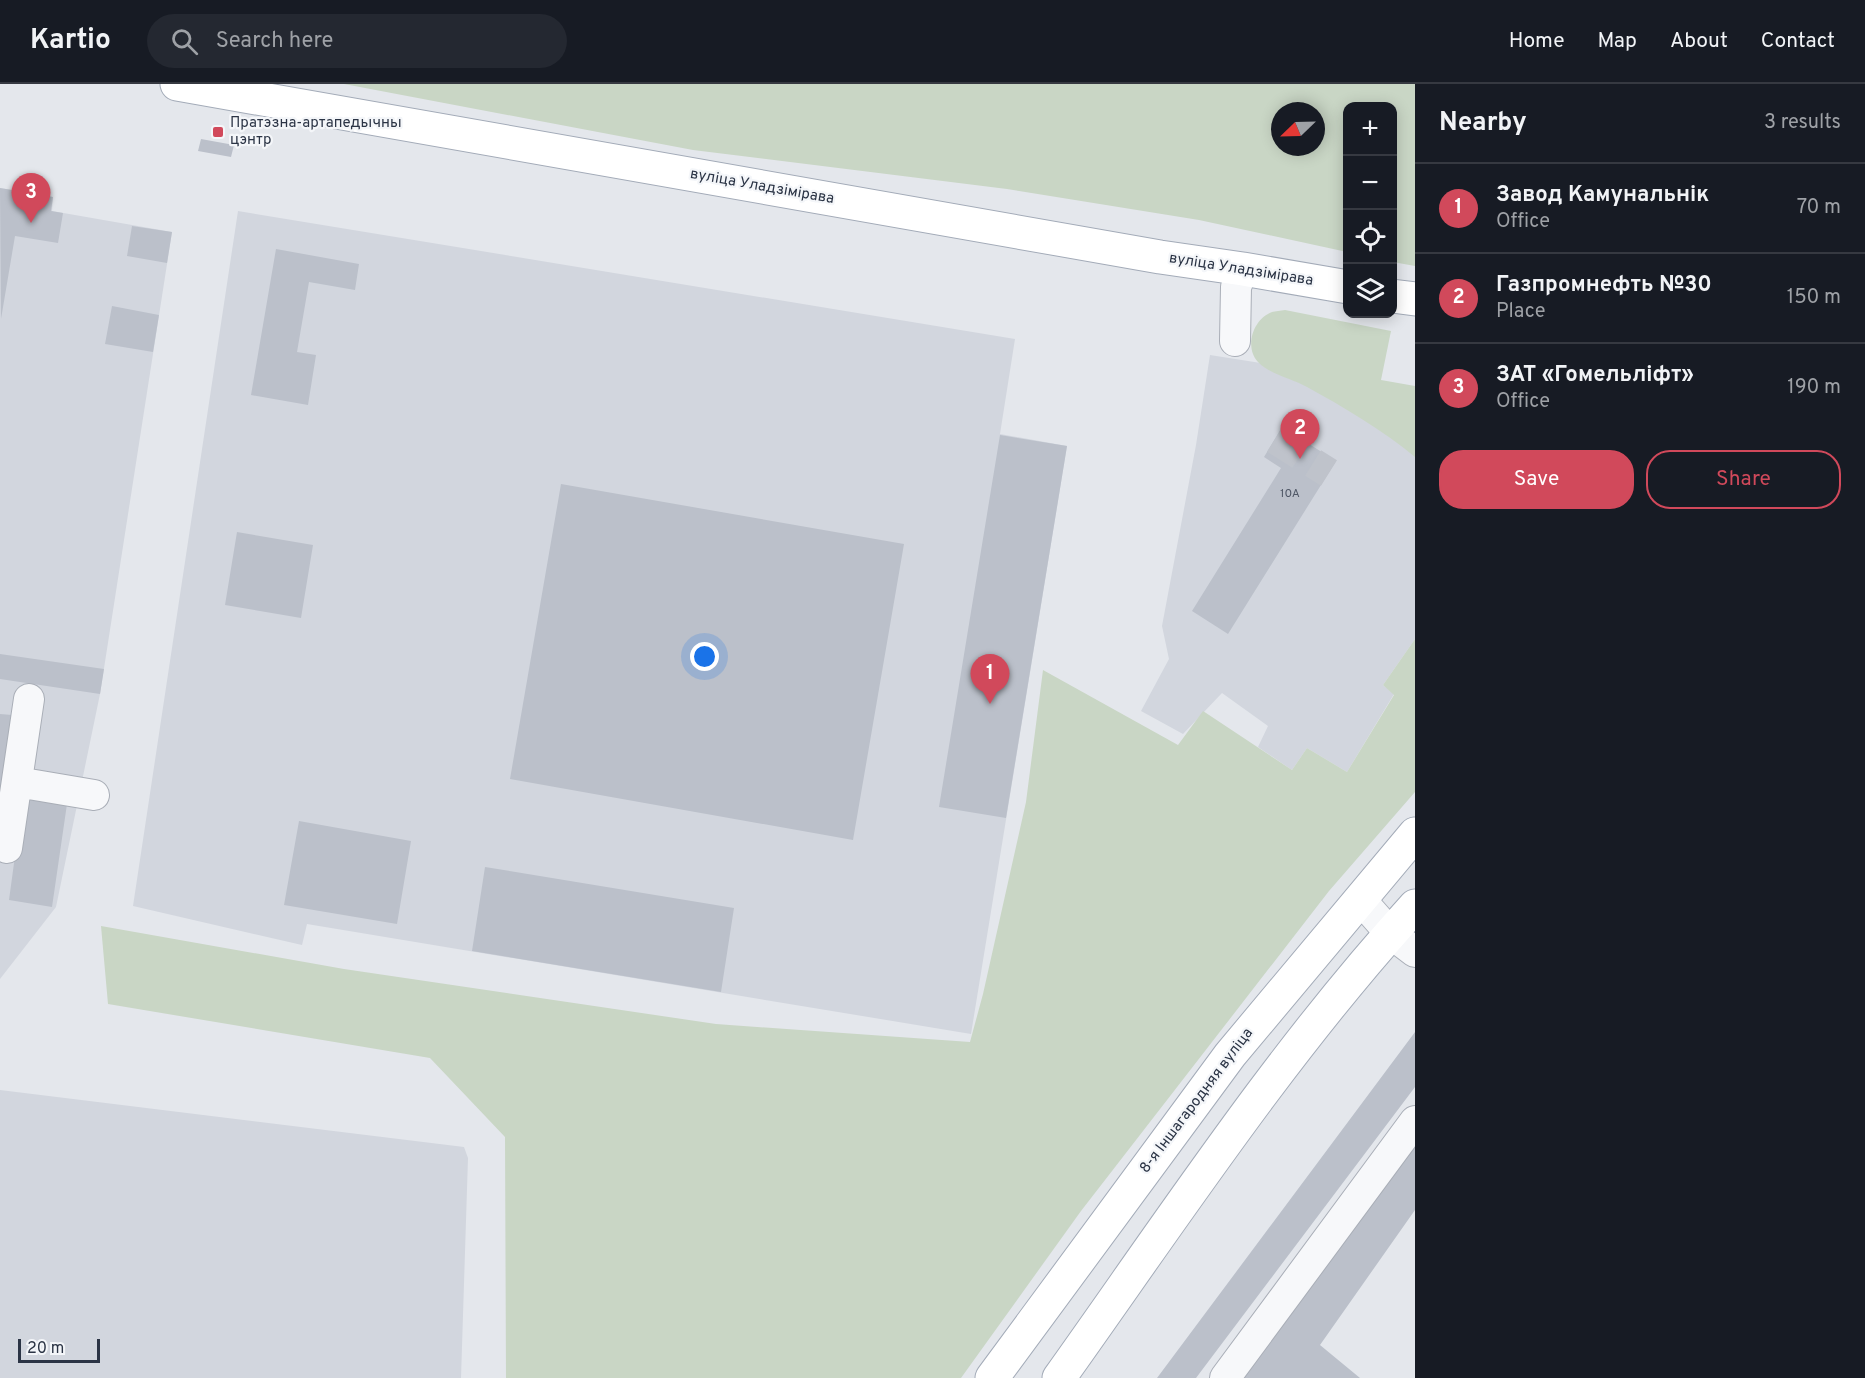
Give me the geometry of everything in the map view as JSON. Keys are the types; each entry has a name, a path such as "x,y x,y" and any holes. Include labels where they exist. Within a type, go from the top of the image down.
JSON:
{"main road":[{"name":"вуліца Уладзімірава","path":"177,84 1343,287"},
{"path":"1397,296 1415,298"},
{"name":"8-я Іншагародняя вуліца","path":"992,1378 1230,1055 1415,834"},
{"path":"1059,1378 1266,1087 1403,943 1415,906"}],"lane":[{"path":"1235,341 1236,287 1243,269"},
{"path":"7,848 28,699"},
{"path":"17,782 94,795"},
{"path":"1361,900 1403,943"},
{"path":"1225,1378 1415,1121"}],"shaded area":[{"path":"0,188 53,197 52,211 172,232 100,694 56,907 0,979"},
{"path":"238,211 1015,339 1000,434 1067,446 971,1034 307,924 302,945 133,906"},
{"path":"1210,355 1267,364 1415,441 1415,639 1383,685 1394,694 1347,772 1307,748 1292,770 1258,747 1268,726 1222,693 1183,734 1141,711 1169,659 1162,626 1196,445"},
{"path":"0,1090 464,1147 468,1158 461,1378 0,1378"}],"green space":[{"path":"344,84 1415,84 1415,266 1397,263 1397,102 1343,102 1343,251 1199,220 1007,189 693,150"},
{"path":"1285,310 1391,331 1381,380 1415,386 1415,457 1348,411 1258,362 1254,356 1251,341 1256,327 1265,316 1272,312"},
{"path":"1415,639 1415,792 1329,891 1081,1211 961,1378 506,1378 505,1137 430,1058 108,1004 101,926 344,969 716,1024 970,1042 1026,802 1043,670 1178,745 1203,711 1292,770 1307,748 1347,772 1394,695 1383,685"}],"building":[{"path":"201,139 234,145 231,157 198,151"},
{"path":"0,188 53,197 51,211 63,213 58,243 15,236 1,319"},
{"path":"132,226 172,232 167,263 127,256"},
{"path":"276,249 359,264 355,290 309,282 297,352 316,355 308,405 251,395"},
{"path":"112,306 159,315 153,352 105,344"},
{"path":"1282,427 1336,461 1228,634 1192,611 1281,468 1264,457"},
{"path":"1000,435 1067,446 1006,818 939,807"},
{"path":"561,484 904,544 853,840 510,779"},
{"path":"237,532 313,545 301,618 225,605"},
{"path":"0,654 104,669 100,694 0,679"},
{"path":"0,714 12,715 1,788 0,788"},
{"path":"23,797 67,804 52,907 9,900"},
{"path":"299,821 411,841 397,924 284,905"},
{"path":"485,867 734,908 721,992 472,951"},
{"path":"1415,1032 1415,1087 1196,1378 1157,1378"},
{"path":"1415,1143 1415,1210 1320,1345 1360,1378 1242,1378"}],"tunnel":[{"path":"1275,439 1329,473"}],"place":[{"name":"Пратэзна-артапедычны цэнтр","path":"218,132"},
{"name":"ЗАТ «Гомельліфт»","path":"31,223"},
{"name":"Газпромнефть №30","path":"1300,459"},
{"name":"Завод Камунальнік","path":"990,704"}]}
